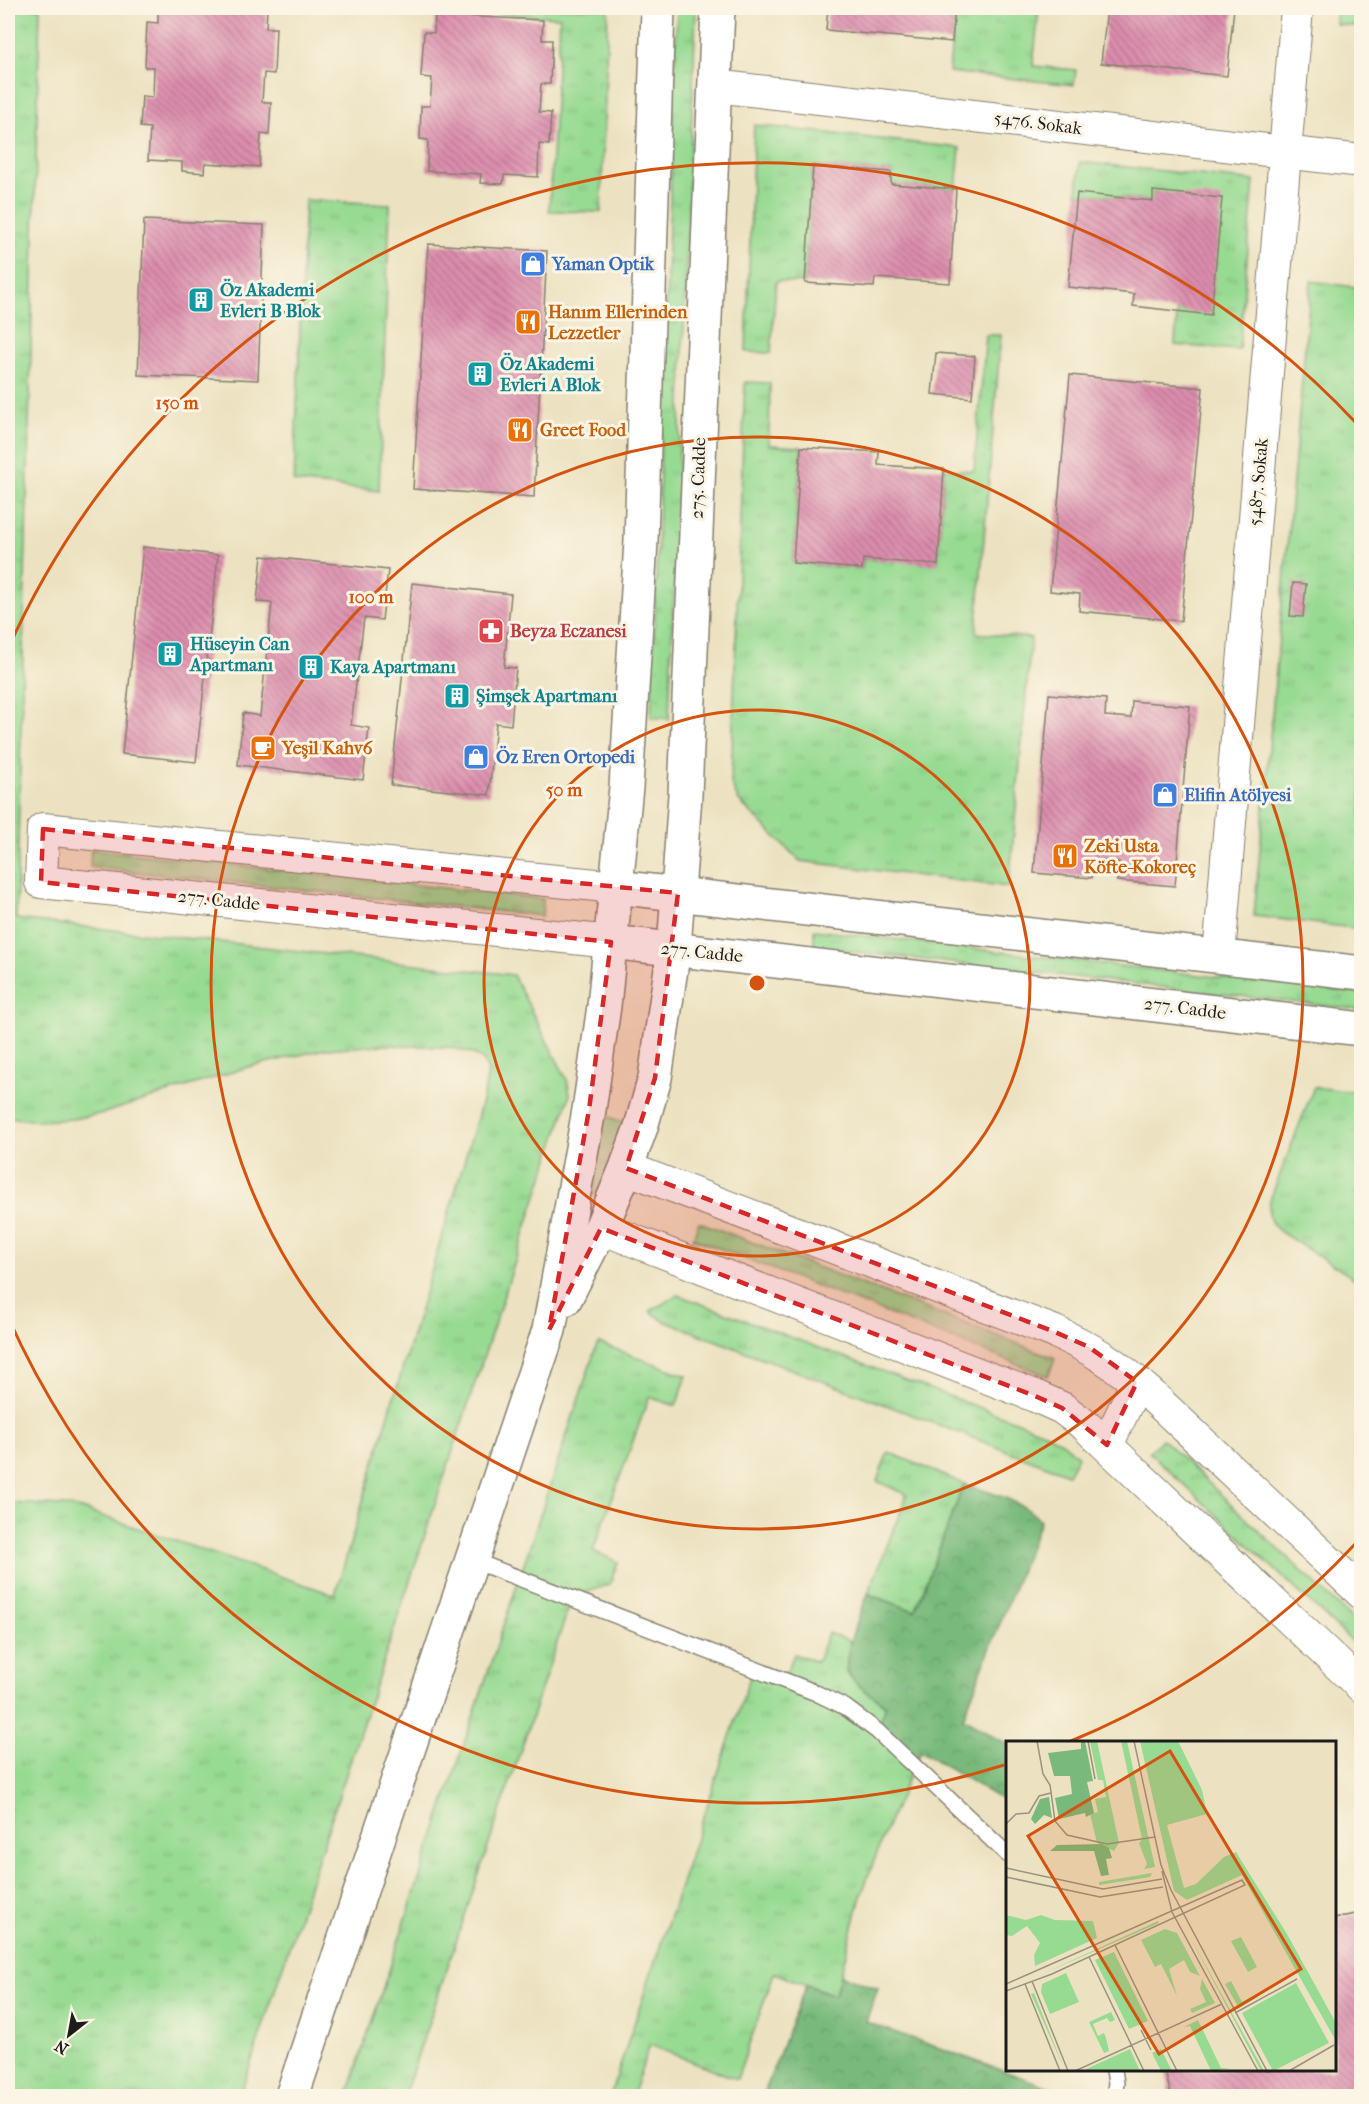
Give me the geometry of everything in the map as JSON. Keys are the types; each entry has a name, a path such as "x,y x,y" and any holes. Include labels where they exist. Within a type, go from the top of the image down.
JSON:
{"street":[{"path":"292,2097 549,1330 589,1110 604,1006 626,787 640,541 658,8"},
{"name":"275. Cadde","path":"549,1330 601,1228 626,1168 655,1078 674,948 685,795 718,8"},
{"name":"5487. Sokak","path":"1219,957 1297,8"},
{"name":"5476. Sokak","path":"715,86 1362,161"},
{"name":"277. Cadde","path":"616,886 43,830 41,882 674,948 1362,1029"},
{"path":"616,886 1362,974"},
{"path":"626,1168 1089,1347 1137,1382 1362,1593"},
{"path":"601,1228 1062,1408 1107,1445 1362,1687"},
{"path":"1107,1445 1137,1382"}],"lane":[{"path":"472,1560 814,1692 844,1707 877,1731 1006,1853"},
{"path":"1114,2071 1116,2083 1114,2097"}],"highlighted area":[{"path":"43,829 678,893 655,1078 626,1168 1055,1332 1089,1347 1137,1382 1107,1445 1062,1408 1035,1396 601,1228 549,1330 589,1110 611,942 41,882"}],"green space":[{"path":"8,8 40,8 16,919 513,975 567,1080 570,1095 240,2096 8,2096 8,1505 9,1503 81,1509 335,1595 484,1095 488,1071 484,1061 472,1053 448,1047 383,1045 325,1049 248,1067 104,1113 73,1119 40,1121 8,1117"},
{"path":"423,8 608,8 601,212 549,211 560,17 423,10"},
{"path":"677,8 696,8 669,719 651,717"},
{"path":"955,8 1039,8 1033,66 1076,70 1074,85 949,72"},
{"path":"1337,8 1361,8 1361,27 1336,24"},
{"path":"754,125 960,148 956,189 891,184 891,172 813,166 805,283 776,281 771,353 746,352"},
{"path":"1080,162 1254,181 1239,350 1175,345 1177,311 1153,192 1153,201 1077,193"},
{"path":"305,200 390,204 379,491 294,482"},
{"path":"1311,281 1361,288 1361,929 1254,916"},
{"path":"986,335 1001,335 976,633 1031,638 1009,887 800,861 739,801 731,783 745,382 770,383 769,445 801,447 793,563 862,569 863,559 938,563 944,469 974,471"},
{"path":"91,849 543,899 542,916 90,867"},
{"path":"814,930 1361,994 1361,1010 814,947"},
{"path":"1314,1087 1361,1093 1361,1283 1282,1233 1274,1226 1269,1215 1270,1200"},
{"path":"606,1116 625,1123 600,1196 593,1194 601,1120"},
{"path":"699,1222 1055,1358 1048,1376 693,1238"},
{"path":"678,1295 1042,1431 1065,1444 1078,1456 1068,1474 664,1321 650,1311"},
{"path":"599,1343 687,1376 676,1406 649,1397 593,1551 618,1562 610,1584 572,1598 404,2096 347,2096 596,1347"},
{"path":"1162,1439 1361,1627 1361,1650 1149,1452"},
{"path":"888,1452 964,1484 915,1612 868,1594 907,1495 877,1481"},
{"path":"964,1484 1015,1502 1040,1521 963,1718 1006,1743 1006,1802 921,1751 913,1766 877,1731 886,1705 866,1692 850,1675 847,1667 849,1647 868,1594 915,1611"},
{"path":"828,1633 850,1641 846,1670 851,1678 886,1706 913,1766 861,1896 835,1995 774,1973 737,2079 650,2045 632,2096 610,2096 753,1668 783,1680 794,1654 817,1662"},
{"path":"840,1975 878,1988 866,2022 1074,2096 763,2096 806,1985 835,1995"}],"building":[{"path":"158,8 267,10 266,28 276,28 274,74 264,73 262,102 271,102 269,135 261,134 259,167 205,163 204,173 182,171 182,162 148,160 150,128 140,127 142,96 153,97 154,67 145,67 147,22 158,23"},
{"path":"828,8 955,8 952,42 826,30"},
{"path":"1107,8 1234,8 1227,76 1101,63"},
{"path":"435,15 543,20 542,40 552,40 550,84 541,84 539,112 551,113 549,145 539,144 538,177 504,175 503,184 480,183 481,174 427,171 428,140 420,139 421,106 430,106 432,78 421,77 424,32 434,33"},
{"path":"813,166 891,172 891,184 956,189 950,283 875,278 874,287 805,283"},
{"path":"1153,191 1222,198 1211,315 1133,306 1134,294 1068,287 1077,193 1153,201"},
{"name":"Öz Akademi Evleri B Blok","path":"144,220 264,225 258,380 138,375"},
{"path":"428,244 547,251 534,497 413,489"},
{"path":"936,353 975,356 972,398 932,394"},
{"path":"1070,375 1203,388 1181,621 1079,611 1080,594 1050,591"},
{"path":"801,447 879,452 878,465 944,469 938,565 863,559 862,569 793,563"},
{"name":"Hüseyin Can Apartmanı","path":"143,547 218,555 196,762 122,754"},
{"name":"Kaya Apartmanı","path":"262,556 388,570 382,620 364,618 351,725 369,728 363,780 238,765 243,713 260,716 272,603 257,602"},
{"name":"Şimşek Apartmanı","path":"412,583 511,594 504,667 516,668 511,725 496,723 489,795 391,785"},
{"path":"1293,583 1306,584 1303,617 1290,616"},
{"path":"1049,694 1106,699 1105,716 1131,718 1132,701 1190,706 1175,886 1117,881 1119,862 1093,860 1092,878 1034,873"},
{"path":"1362,1913 1362,2096 1171,2096 1165,2071 1336,2071 1336,1918"}],"place":[{"name":"Yaman Optik","path":"533,264"},
{"name":"Öz Akademi Evleri B Blok","path":"201,300"},
{"name":"Hanım Ellerinden Lezzetler","path":"528,322"},
{"name":"Öz Akademi Evleri A Blok","path":"480,374"},
{"name":"Greet Food","path":"520,430"},
{"name":"Beyza Eczanesi","path":"491,631"},
{"name":"Hüseyin Can Apartmanı","path":"170,654"},
{"name":"Kaya Apartmanı","path":"311,667"},
{"name":"Şimşek Apartmanı","path":"457,696"},
{"name":"Yeşil Kahv6","path":"263,748"},
{"name":"Öz Eren Ortopedi","path":"476,757"},
{"name":"Elifin Atölyesi","path":"1165,795"},
{"name":"Zeki Usta Köfte-Kokoreç","path":"1065,856"}]}
